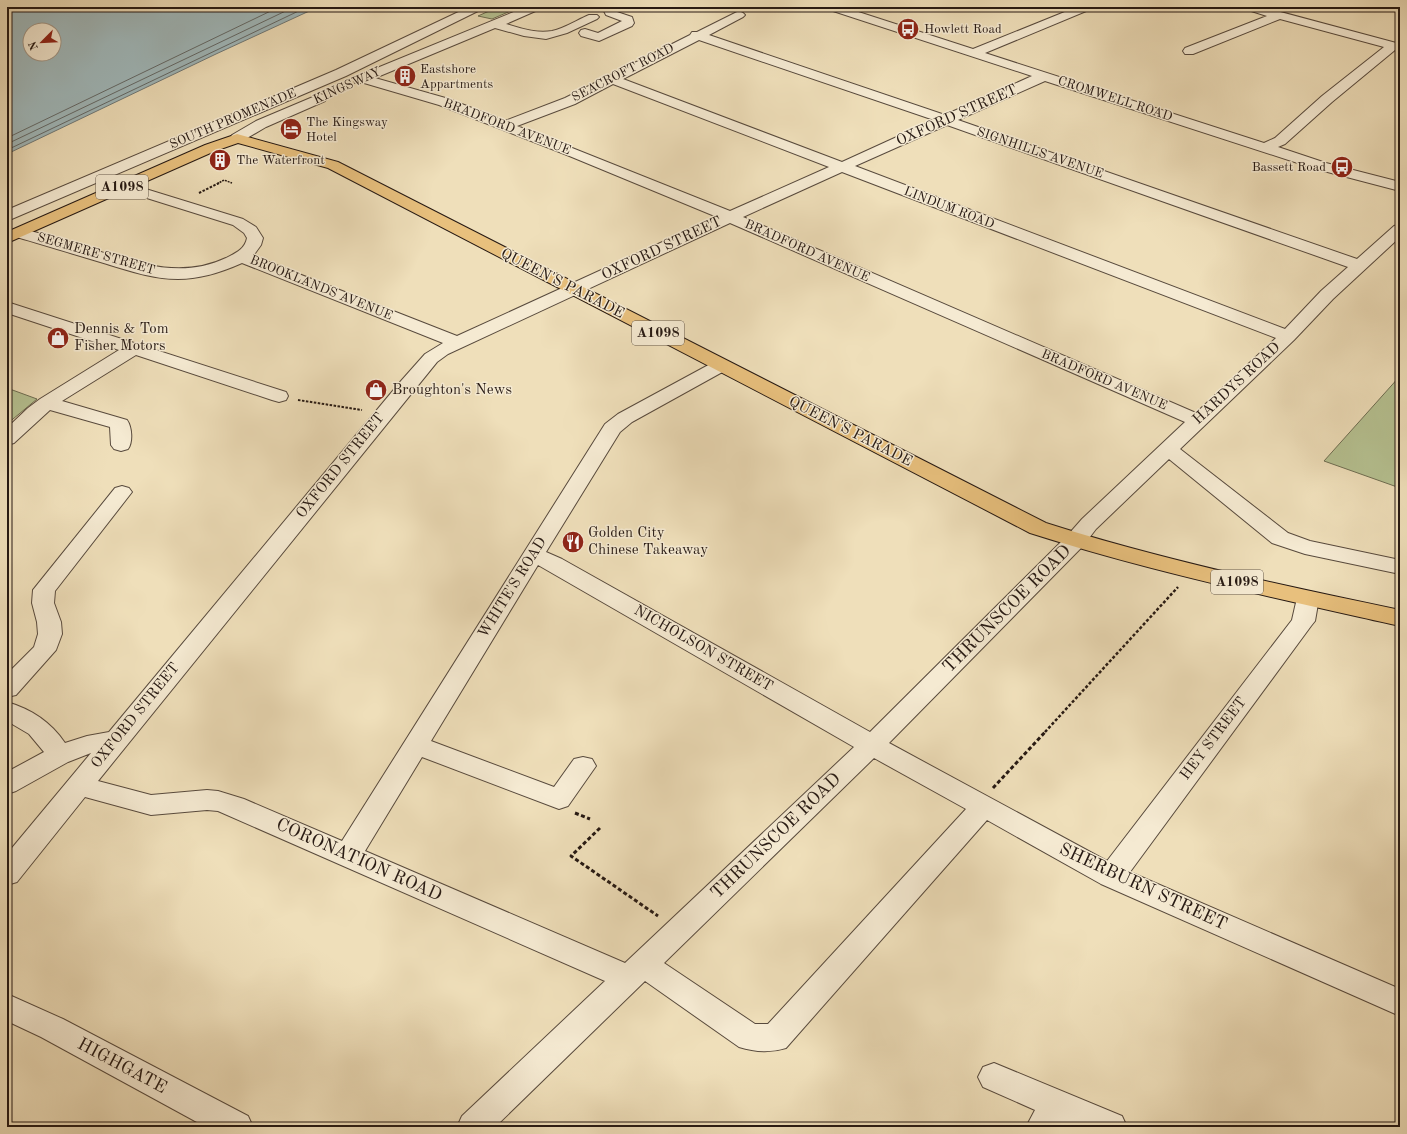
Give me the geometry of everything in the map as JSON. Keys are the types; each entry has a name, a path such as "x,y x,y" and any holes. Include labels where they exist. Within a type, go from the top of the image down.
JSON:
{"main road":[{"name":"KINGSWAY","path":"13,235 210,148 237,138"},
{"name":"QUEEN'S PARADE","path":"237,138 333,165 720,366 1038,528 1075,541"},
{"name":"A1098","path":"1075,541 1187,571 1400,618"}],"street":[{"name":"SOUTH PROMENADE","path":"7,216 341,73 478,7"},
{"name":"KINGSWAY","path":"357,82 536,7"},
{"path":"584,33 599,37 628,23 628,20 610,13 607,7"},
{"name":"CROMWELL ROAD","path":"831,7 1321,166 1400,186"},
{"path":"974,53 1087,7"},
{"path":"1249,7 1397,47"},
{"name":"SEACROFT ROAD","path":"506,125 570,101 696,35 739,15"},
{"path":"1189,51 1279,15"},
{"path":"496,24 531,34 548,35 555,34 593,17"},
{"name":"SIGNHILLS AVENUE","path":"696,35 946,120 1360,266"},
{"path":"1265,148 1280,141 1327,99 1397,47"},
{"name":"OXFORD STREET","path":"7,874 431,358 456,342 1044,76"},
{"name":"LINDUM ROAD","path":"611,79 842,168 1288,336"},
{"name":"BRADFORD AVENUE","path":"357,82 444,102 506,125 730,217 1198,421"},
{"name":"KINGSWAY","path":"237,138 261,124 330,94"},
{"name":"BROOKLANDS AVENUE","path":"123,186 227,218 249,227 255,234 256,241 251,249 242,257 456,342"},
{"name":"HARDYS ROAD","path":"1075,541 1089,524 1288,336 1328,295 1400,229"},
{"name":"SEGMERE STREET","path":"13,235 162,273 183,274 205,271 226,265 242,257"},
{"path":"7,307 279,396"},
{"path":"7,439 34,412 133,349"},
{"name":"WHITE'S ROAD","path":"348,855 612,428 624,418 720,366"},
{"path":"47,403 120,424 121,445"},
{"path":"1169,450 1204,476 1280,538 1305,547 1400,567"},
{"path":"7,689 44,650 50,634 49,622 43,603 44,590 122,492"},
{"name":"THRUNSCOE ROAD","path":"473,1127 872,745 1075,541"},
{"name":"NICHOLSON STREET","path":"533,555 554,564 872,745"},
{"name":"HEY STREET","path":"1111,876 1302,621 1308,598"},
{"path":"7,711 31,722 49,737 60,755"},
{"path":"7,784 60,755 87,745 116,740"},
{"path":"415,745 559,799 583,766"},
{"name":"SHERBURN STREET","path":"872,745 1111,876 1400,1003"},
{"name":"CORONATION ROAD","path":"79,786 151,805 218,801 235,806 348,855 636,971 750,1037 775,1038 982,805"},
{"name":"HIGHGATE","path":"7,1007 52,1028 236,1127"},
{"path":"994,1077 1049,1116 1111,1127"}],"path":[{"path":"179,203 224,180 232,183"},
{"path":"279,396 384,414"},
{"path":"982,805 992,788 1182,583 1187,571"},
{"path":"600,828 571,856 678,930"}],"green space":[{"path":"498,7 520,7 492,19 478,16"},
{"path":"1400,376 1400,488 1324,461"},
{"path":"7,388 37,399 7,424 7,398 10,395 7,395"}],"water":[{"path":"7,7 318,7 7,154"}],"place":[{"name":"Howlett Road","path":"908,29"},
{"name":"Eastshore Appartments","path":"405,76"},
{"name":"The Kingsway Hotel","path":"291,129"},
{"name":"The Waterfront","path":"220,160"},
{"name":"Bassett Road","path":"1342,167"},
{"name":"Dennis & Tom Fisher Motors","path":"58,338"},
{"name":"Broughton's News","path":"376,390"},
{"name":"Golden City Chinese Takeaway","path":"573,542"}]}
